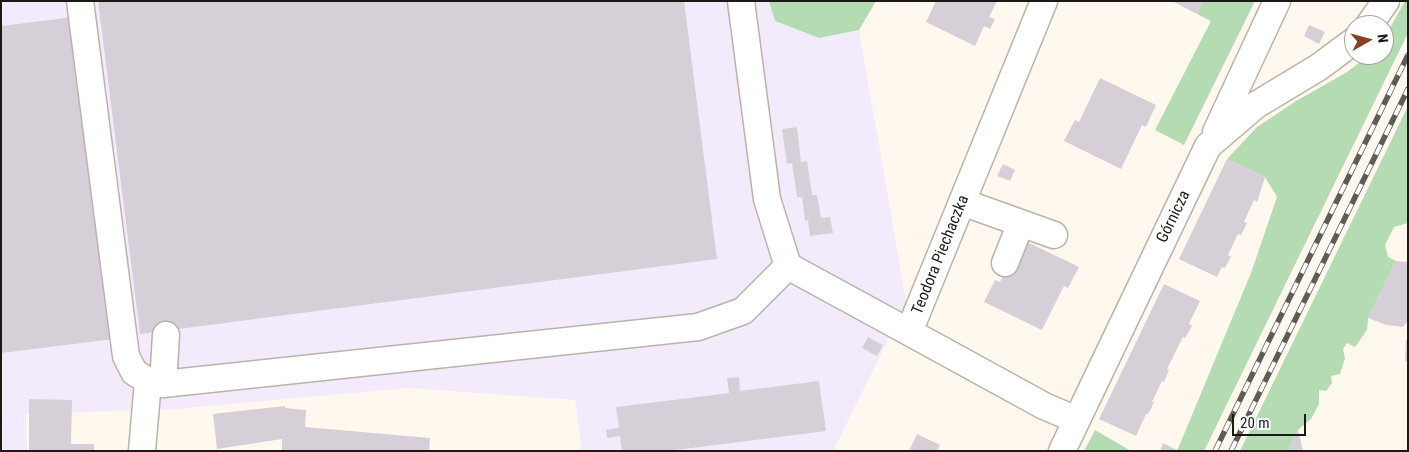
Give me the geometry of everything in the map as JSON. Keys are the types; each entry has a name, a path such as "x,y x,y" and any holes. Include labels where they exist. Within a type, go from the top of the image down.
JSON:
{"street":[{"path":"80,1 126,356 134,372 155,382 698,327 743,311 788,266"},
{"path":"741,1 767,199 788,266 909,332"},
{"name":"Teodora Piechaczka","path":"1044,1 909,332 1044,406 1077,420"},
{"path":"1208,146 1277,1"},
{"path":"1376,15 1386,1"},
{"name":"Górnicza","path":"1062,451 1208,146 1231,124 1274,94 1319,67 1344,48"},
{"path":"1250,61 1255,86 1274,94"},
{"path":"962,202 1054,235"},
{"path":"1005,262 1021,223"},
{"path":"142,451 166,335"}],"shaded area":[{"path":"1,1 769,1 775,21 819,38 859,30 907,306 895,326 833,451 582,451 575,400 409,388 175,409 26,414 27,451 1,451"}],"green space":[{"path":"769,1 876,1 859,30 819,38 775,21"},
{"path":"1203,1 1255,1 1184,145 1155,130 1211,21 1197,14"},
{"path":"1405,1 1408,1 1408,33 1394,62 1394,20"},
{"path":"1356,65 1392,65 1204,451 1177,451 1251,273 1277,197 1265,177 1227,159 1257,127 1296,101"},
{"path":"1408,106 1408,223 1394,227 1385,245 1388,257 1396,261 1368,318 1367,330 1355,347 1347,343 1343,349 1345,358 1340,374 1331,376 1332,383 1326,391 1319,390 1319,404 1311,419 1298,430 1288,451 1240,451"},
{"path":"1095,430 1131,451 1084,451"}],"building":[{"path":"98,1 684,1 717,259 140,334"},
{"path":"936,1 997,1 989,17 995,19 990,29 984,26 975,46 926,22"},
{"path":"1172,1 1203,1 1197,14"},
{"path":"73,17 113,339 1,353 1,26"},
{"path":"1309,25 1325,32 1319,44 1304,36"},
{"path":"1100,78 1156,105 1146,127 1142,125 1121,169 1064,141 1075,120 1079,122"},
{"path":"797,127 801,162 807,161 812,195 817,195 821,218 830,217 833,233 810,236 808,220 805,221 802,197 797,197 792,163 787,164 782,129"},
{"path":"1227,159 1265,177 1257,202 1254,200 1244,222 1247,223 1241,235 1238,234 1228,255 1231,257 1225,268 1222,267 1217,277 1179,259"},
{"path":"1003,164 1015,170 1010,181 997,176"},
{"path":"1021,239 1079,267 1068,288 1064,286 1042,330 984,302 995,280 1000,282"},
{"path":"1396,261 1408,262 1408,321 1403,327 1386,325 1368,318"},
{"path":"1164,284 1200,301 1189,324 1192,326 1185,338 1183,337 1167,369 1169,370 1164,382 1162,381 1152,402 1154,402 1151,409 1146,414 1136,436 1099,419"},
{"path":"868,337 883,345 877,356 862,348"},
{"path":"1406,340 1408,340 1408,362 1405,361"},
{"path":"739,377 740,391 819,381 826,431 668,451 622,451 620,436 607,438 606,430 619,428 616,407 729,393 727,378"},
{"path":"29,399 72,400 71,444 94,444 94,451 29,451"},
{"path":"285,406 285,408 306,410 305,427 430,438 429,451 282,451 282,439 217,449 213,414"},
{"path":"1298,429 1303,451 1288,451"},
{"path":"917,434 940,445 937,451 909,451"},
{"path":"1163,443 1179,451 1160,451"}],"railway":[{"path":"1215,451 1408,55"},
{"path":"1231,451 1408,89"}]}
